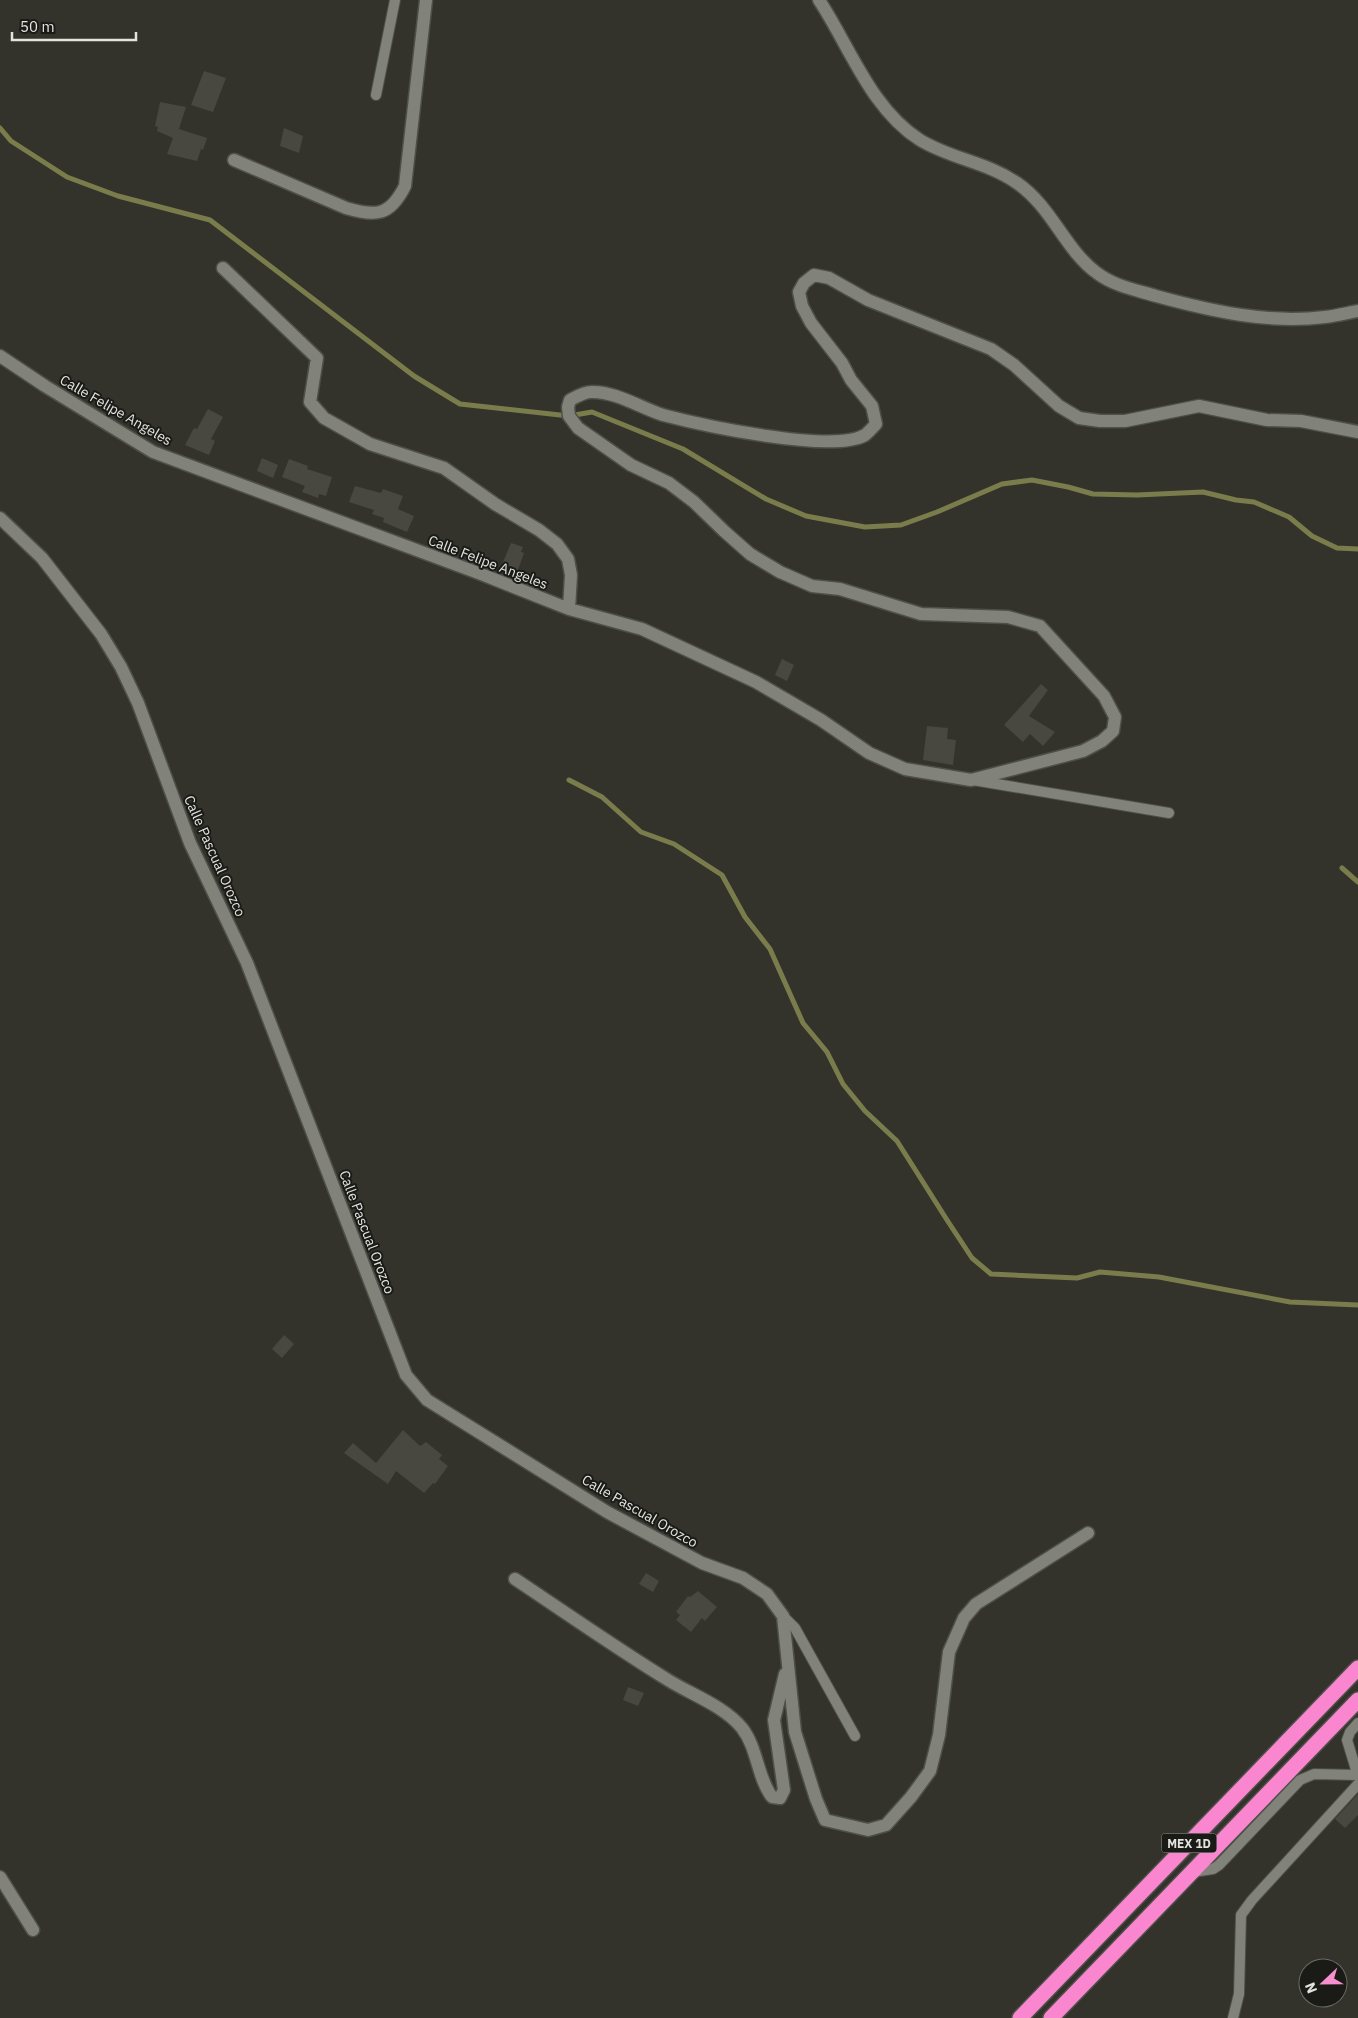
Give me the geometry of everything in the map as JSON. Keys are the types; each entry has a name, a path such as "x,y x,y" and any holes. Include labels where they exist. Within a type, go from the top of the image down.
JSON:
{"highway":[{"name":"MEX 1D","path":"1020,2018 1358,1668"},
{"name":"MEX 1D","path":"1051,2018 1358,1700"}],"street":[{"path":"234,160 346,208 364,213 373,214 387,209 398,201 406,186 426,0"},
{"path":"819,0 872,90 896,119 918,139 940,151 990,168 1017,182 1041,203 1078,254 1096,273 1120,286 1184,304 1243,316 1290,319 1325,317 1358,311"},
{"path":"223,268 317,358 310,402 324,418 370,444 444,468 495,504 539,530 556,544 568,559 571,574 569,609"},
{"path":"971,780 1083,750 1102,742 1113,731 1115,717 1104,696 1040,626 1008,617 921,614 840,589 812,586 780,572 750,554 694,502 669,483 631,465 578,428 569,416 568,407 570,400 591,392 610,395 660,414 694,423 785,438 836,440 854,439 866,434 876,424 872,406 850,380 842,363 811,323 802,306 799,292 804,283 814,275 829,278 868,300 990,349 1014,365 1059,406 1079,418 1100,421 1125,421 1199,406 1267,420 1301,421 1358,432"},
{"name":"Calle Felipe Angeles","path":"0,356 153,452 481,574 569,609 642,630 692,651 756,682 821,720 869,753 905,769 971,780"},
{"name":"Calle Pascual Orozco","path":"0,518 42,558 101,634 130,685 190,843 247,963 406,1375 427,1400 607,1512 702,1563 743,1578 767,1594 783,1616"},
{"path":"783,1616 795,1732 816,1799 826,1820 868,1830 886,1825 911,1797 930,1771 939,1735 950,1652 964,1618 976,1604 1088,1533"},
{"path":"515,1579 633,1658 722,1711 741,1727 751,1743 767,1790 772,1797 780,1798 784,1790 774,1720 787,1664"},
{"path":"0,1877 34,1930"}],"lane":[{"path":"376,95 395,0"},
{"path":"971,780 1169,813"},
{"path":"783,1616 795,1628 855,1736"},
{"path":"1358,1723 1350,1732 1347,1740 1358,1778"},
{"path":"1193,1872 1213,1869 1219,1865 1300,1780 1314,1774 1358,1778"},
{"path":"1234,2018 1239,1994 1241,1915 1358,1778"}],"building":[{"path":"204,71 226,78 213,112 191,105"},
{"path":"160,102 186,107 179,129 207,138 197,161 167,154 173,138 157,131 158,127 155,126"},
{"path":"284,128 303,136 299,153 280,146"},
{"path":"208,409 223,417 211,439 215,441 209,455 185,445 194,428 197,429"},
{"path":"262,458 278,465 273,478 257,471"},
{"path":"289,459 308,466 307,469 332,477 326,496 319,494 318,498 302,492 305,486 282,477"},
{"path":"355,486 381,493 383,489 403,496 398,509 414,516 407,532 383,522 384,518 372,514 374,510 349,502"},
{"path":"511,543 523,547 521,552 524,553 517,573 501,567"},
{"path":"782,659 794,665 787,681 775,675"},
{"path":"1041,684 1048,690 1029,716 1055,732 1043,746 1030,734 1023,742 1004,725"},
{"path":"927,726 948,728 947,739 956,740 953,765 923,760"},
{"path":"284,1335 294,1344 282,1358 272,1349"},
{"path":"403,1430 420,1446 426,1442 442,1455 439,1459 448,1466 435,1484 433,1483 424,1493 396,1471 388,1484 344,1453 353,1443 376,1463"},
{"path":"646,1573 659,1581 653,1592 639,1584"},
{"path":"698,1591 717,1607 705,1621 702,1618 691,1632 676,1620 680,1615 676,1612 688,1596 690,1597"},
{"path":"628,1687 644,1693 638,1706 623,1700"},
{"path":"1358,1794 1358,1815 1345,1828 1335,1819"}],"waterway":[{"path":"0,128 11,141 67,177 118,196 210,220 414,376 460,404 569,416 592,412 683,449 766,499 806,516 865,527 901,525 1002,484 1032,480 1093,494 1137,495 1203,492 1236,500 1254,502 1289,517 1312,536 1337,548 1358,549"},
{"path":"569,780 602,797 641,832 674,844 722,875 745,917 770,949 803,1023 827,1052 843,1084 865,1111 897,1141 972,1258 991,1274 1077,1278 1100,1272 1159,1277 1290,1302 1358,1305"},
{"path":"1342,868 1358,882"}]}
